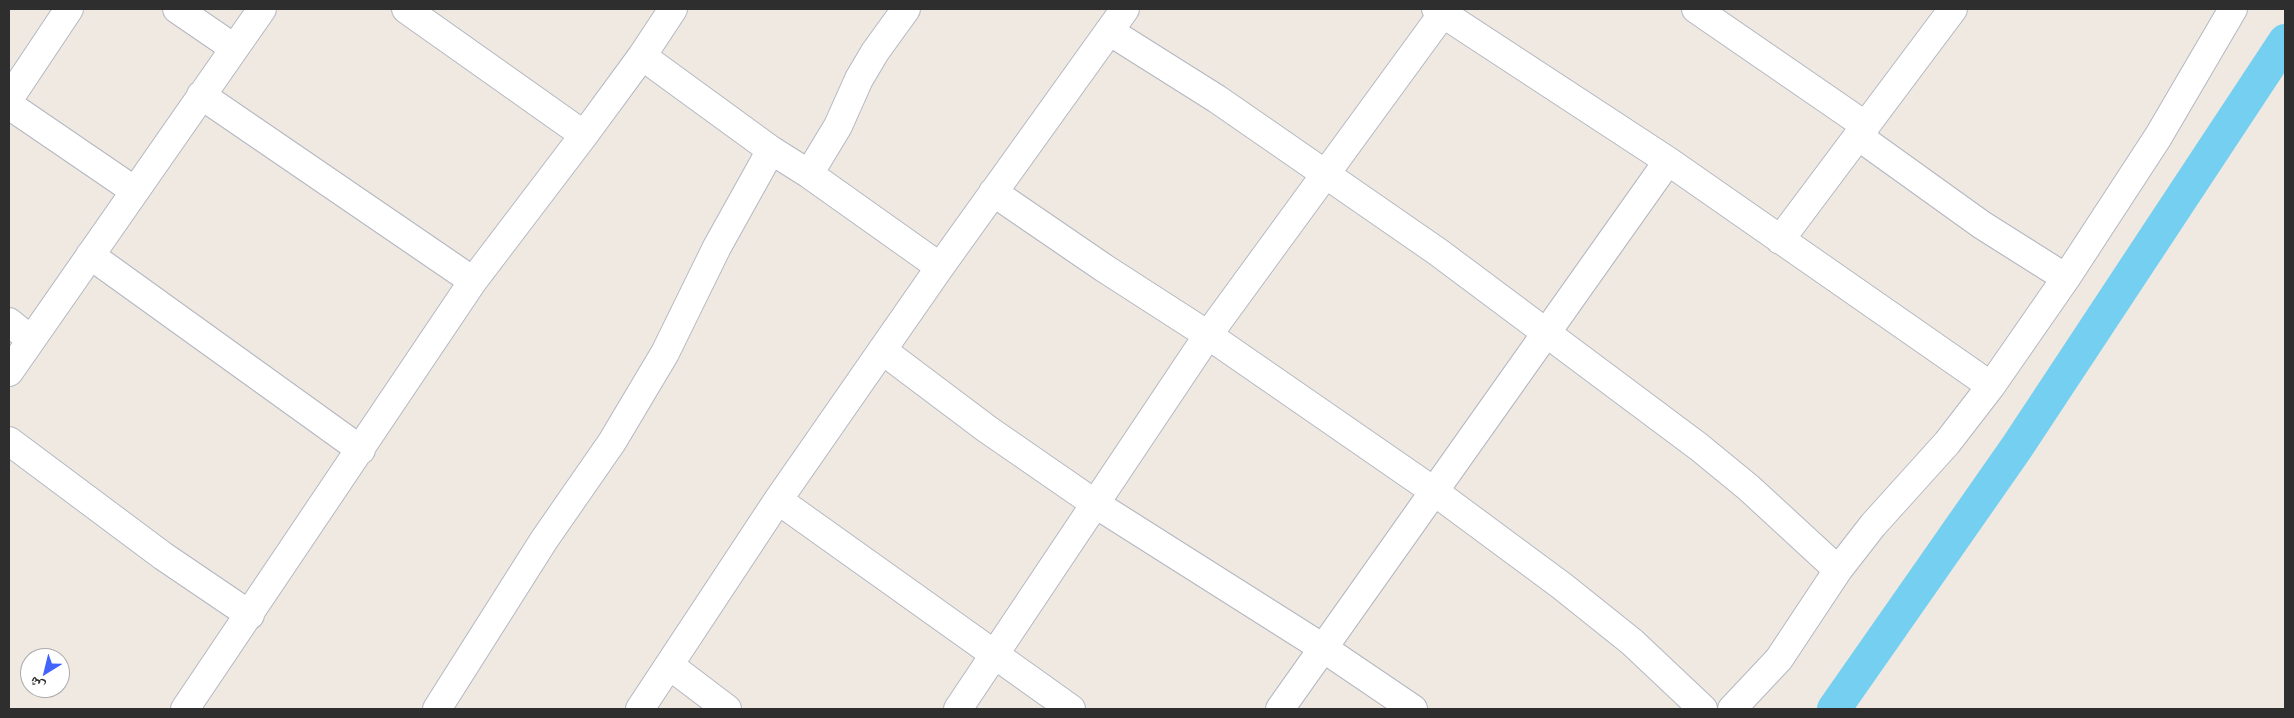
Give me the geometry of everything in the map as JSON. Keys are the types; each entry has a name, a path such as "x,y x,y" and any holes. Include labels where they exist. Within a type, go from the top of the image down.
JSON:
{"street":[{"path":"9,99 69,9"},
{"path":"177,9 234,48"},
{"path":"9,372 262,9"},
{"path":"406,9 584,135"},
{"path":"185,709 473,281 584,135 642,56 673,9"},
{"path":"808,174 838,126 859,78 906,9"},
{"path":"640,709 778,500 993,192 1125,9"},
{"path":"1696,9 1862,131 1952,204 2066,278"},
{"path":"1780,240 1953,9"},
{"path":"1732,709 1779,659 1838,570 1947,443 1991,386 2066,278 2158,137 2233,9"},
{"path":"958,709 1208,335 1326,174 1442,10 1668,161 1991,386"},
{"path":"1109,31 1216,99 1438,252 1699,446 1749,488 1838,570"},
{"path":"642,56 771,150 940,267"},
{"path":"201,95 473,281"},
{"path":"9,105 135,191"},
{"path":"437,709 544,540 612,442 665,353 717,248 771,150"},
{"path":"1280,709 1668,161"},
{"path":"993,192 1104,268 1208,335 1435,492 1570,592 1632,642 1703,709"},
{"path":"90,255 361,450"},
{"path":"9,322 32,340"},
{"path":"882,350 987,429 1094,503 1323,648 1413,709"},
{"path":"9,441 164,556 250,615"},
{"path":"778,500 994,656 1071,709"},
{"path":"669,665 727,709"}],"waterway":[{"path":"1834,709 2017,447 2285,41"}]}
